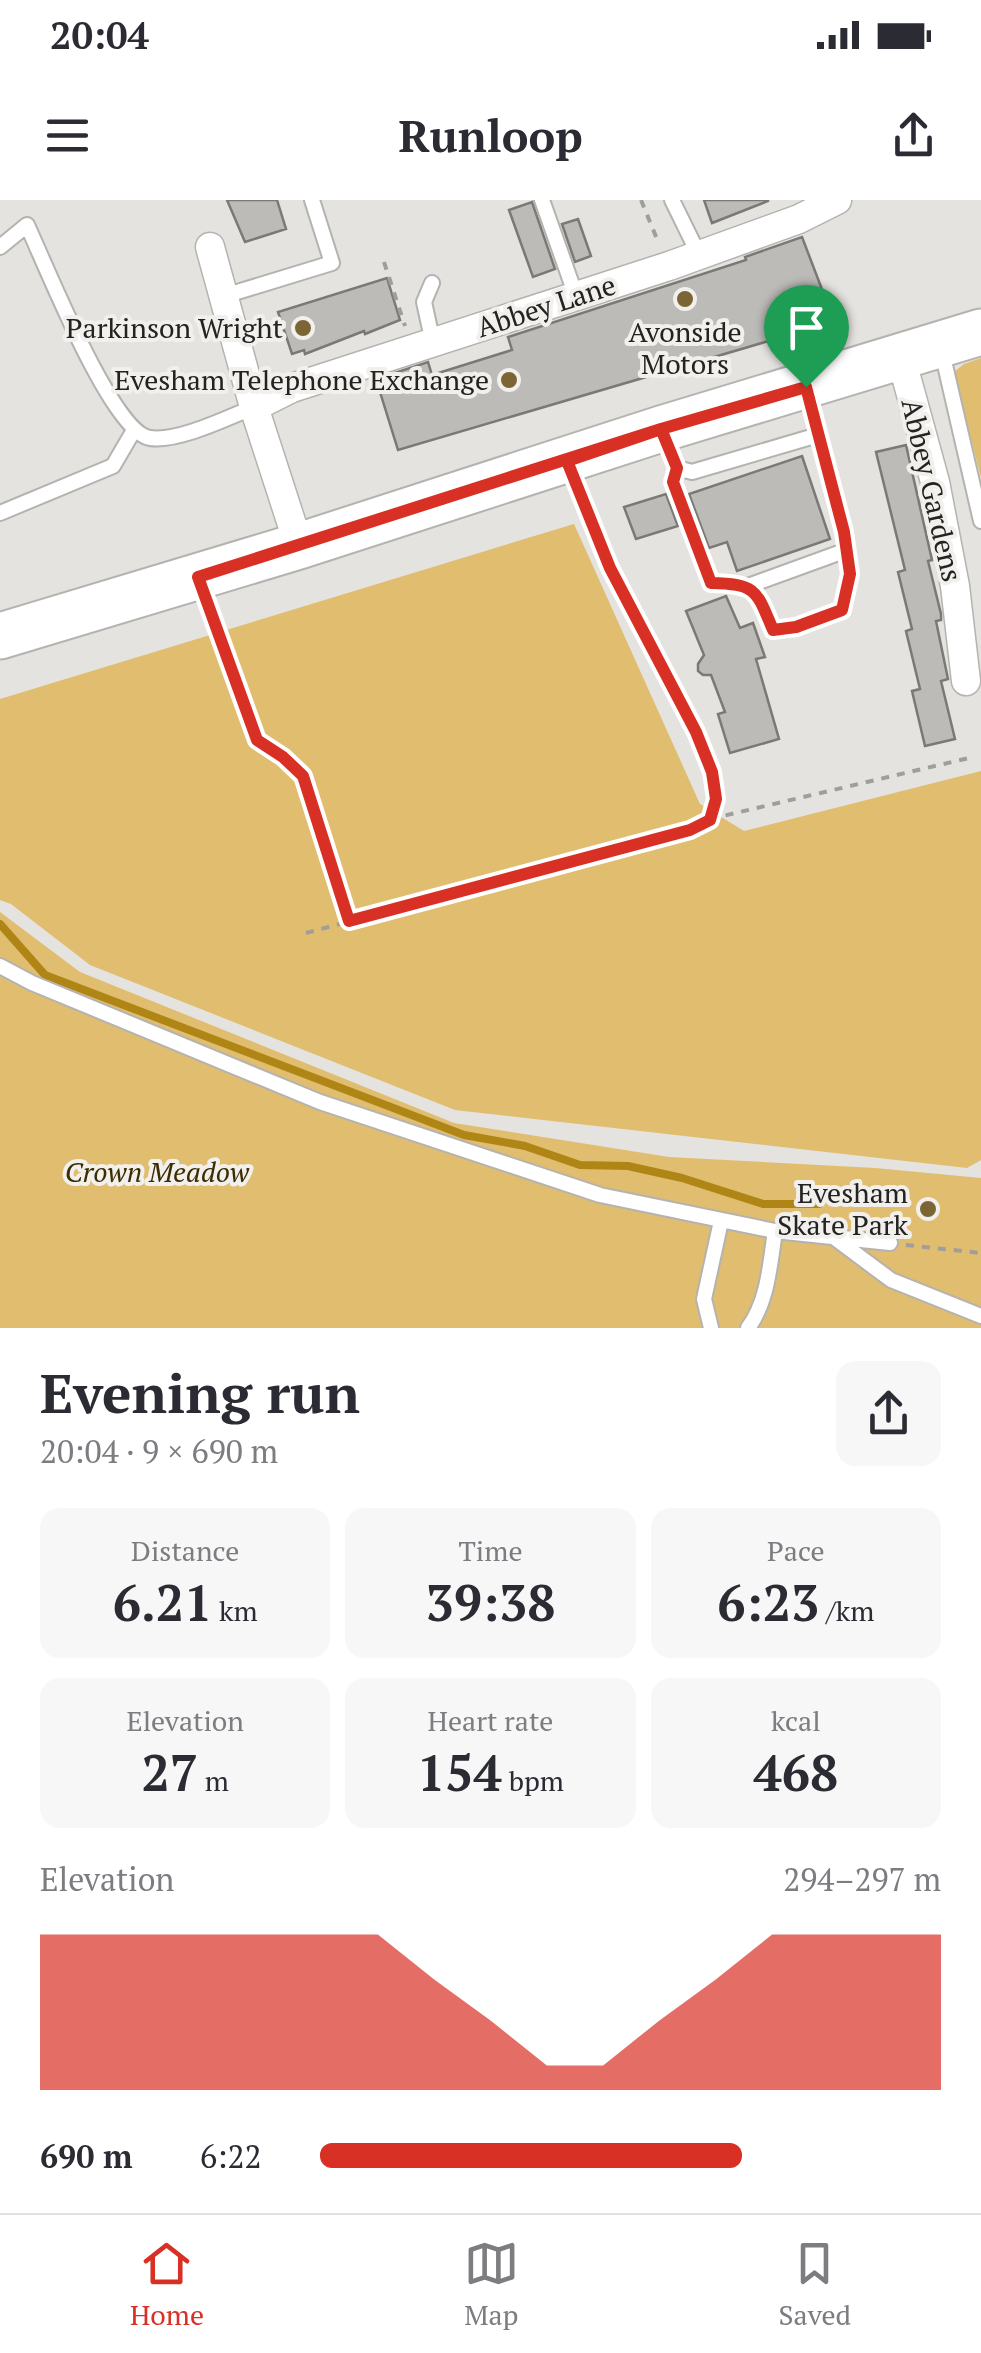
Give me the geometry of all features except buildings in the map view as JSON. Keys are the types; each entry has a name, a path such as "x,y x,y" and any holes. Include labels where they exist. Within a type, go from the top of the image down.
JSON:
{"main road":[{"path":"0,636 567,461 669,449 806,387 963,337"}],"street":[{"name":"Abbey Lane","path":"254,407 292,388 669,266 837,200"},
{"path":"210,247 254,407 299,546"},
{"name":"Abbey Gardens","path":"901,358 935,482 956,586 966,681"}],"lane":[{"path":"224,296 332,263 312,200"},
{"path":"542,200 576,296"},
{"path":"672,200 699,255"},
{"path":"0,247 27,226 103,388 134,430 112,466 0,512"},
{"path":"423,346 424,302 432,284"},
{"path":"963,337 945,365 981,521"},
{"path":"748,586 759,595 773,630 796,627 842,610 850,574 847,550 806,387"},
{"name":"Abbey Lane","path":"134,430 149,438 180,435 254,407"},
{"path":"669,449 692,472 818,435"},
{"path":"669,449 673,482 711,583 748,586 847,550"},
{"path":"0,966 32,984 320,1102 600,1195 776,1232 890,1243"},
{"path":"711,1328 704,1299 720,1222"},
{"path":"748,1328 759,1312 776,1232"},
{"path":"832,1236 891,1280 981,1316"}],"path":[{"path":"641,200 669,266"},
{"path":"384,262 423,346"},
{"path":"567,461 610,568 696,732 712,772 716,799 710,820"},
{"path":"198,577 257,740 303,776 349,921"},
{"path":"306,933 690,830 710,820 968,758"},
{"path":"890,1243 981,1252"}],"green space":[{"path":"981,358 981,478 954,372"},
{"path":"574,524 700,804 744,831 981,771 981,1160 967,1168 455,1110 90,965 11,904 0,900 0,699"},
{"name":"Crown Meadow","path":"0,912 80,972 454,1123 669,1157 981,1178 981,1328 0,1328"}],"waterway":[{"path":"0,924 45,975 464,1135 525,1146 580,1165 628,1166 682,1178 763,1204 819,1204"}],"place":[{"name":"Avonside Motors","path":"685,299"},
{"name":"Parkinson Wright","path":"303,328"},
{"name":"Evesham Telephone Exchange","path":"509,380"},
{"name":"Evesham Skate Park","path":"928,1209"}],"route":[{"path":"806,387 661,429 198,577 257,740 303,776 349,921 690,830 710,820 716,799 712,772 678,694 610,568 567,461 661,429 677,468 673,482 711,583 748,586 759,595 773,630 796,627 842,610 850,574 844,532 806,387"}]}
